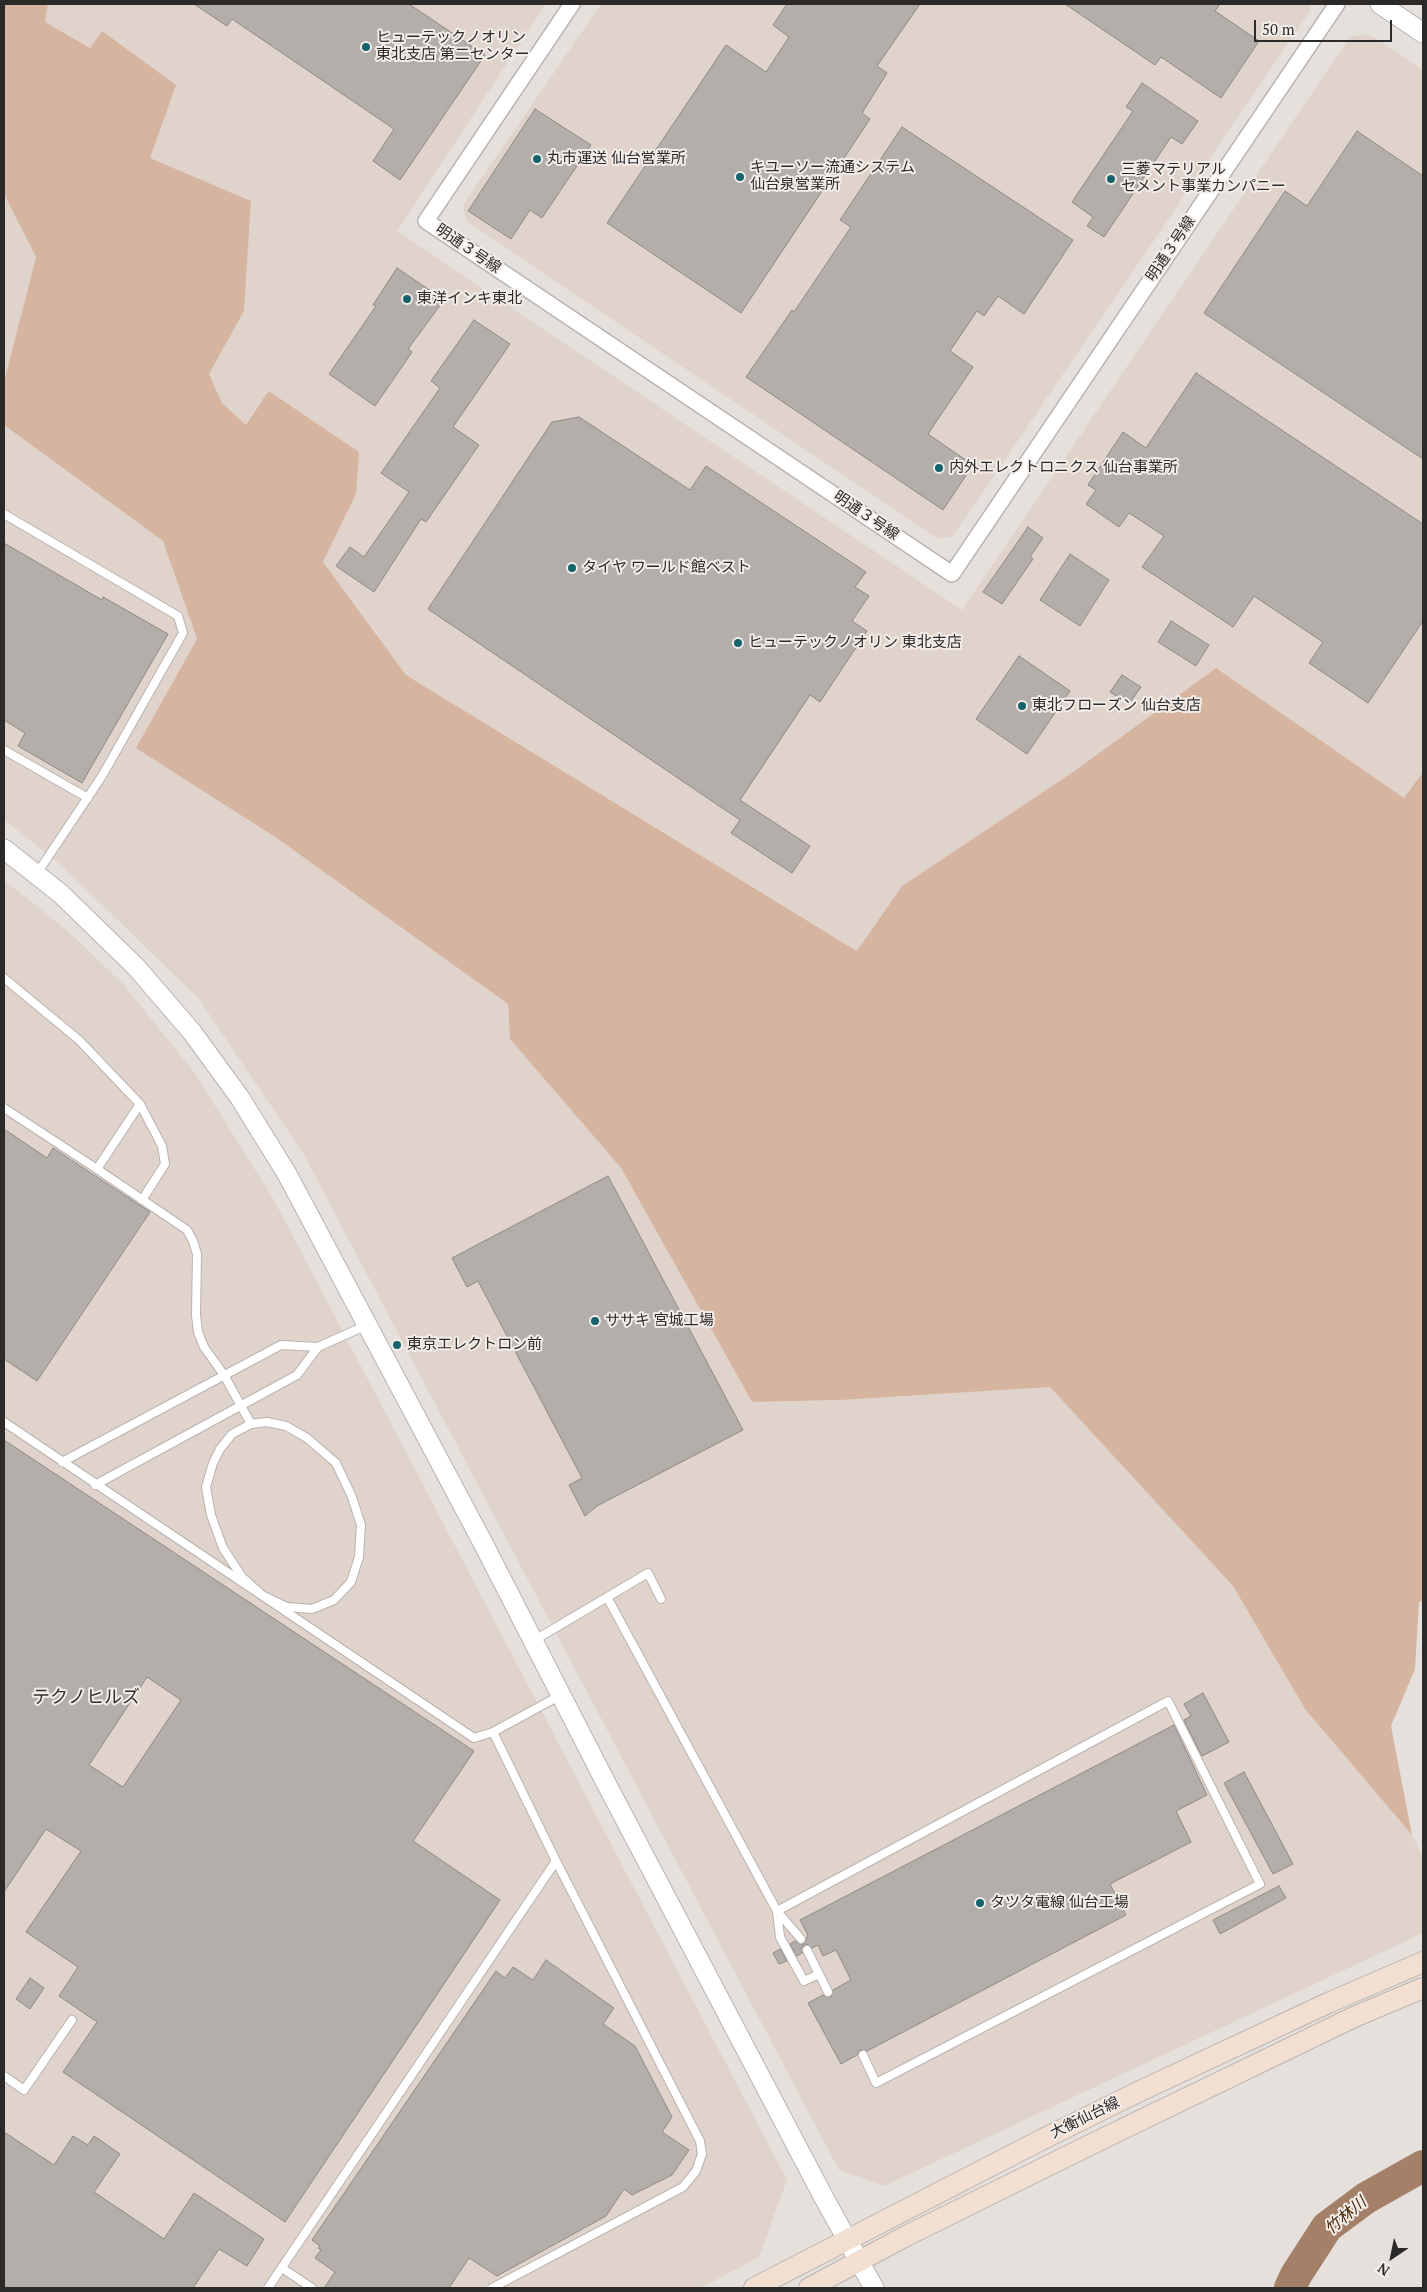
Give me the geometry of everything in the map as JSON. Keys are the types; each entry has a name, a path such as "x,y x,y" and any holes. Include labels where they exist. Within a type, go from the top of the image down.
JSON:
{"main road":[{"name":"大衡仙台線","path":"754,2288 1138,2092 1328,2003 1423,1962"},
{"name":"大衡仙台線","path":"809,2288 859,2263 906,2236 1100,2140 1354,2017 1423,1988"}],"street":[{"name":"明通３号線","path":"572,4 426,221 952,574 1337,4"},
{"path":"1380,4 1423,33"},
{"path":"4,849 61,894 136,967 192,1032 240,1098 287,1174 859,2263 874,2288"}],"lane":[{"path":"4,514 178,616 184,633 88,798 36,875"},
{"path":"4,750 88,798"},
{"path":"4,978 79,1040 140,1104 162,1146 164,1164 142,1200"},
{"path":"97,1169 140,1104"},
{"path":"4,1108 187,1230 197,1254 196,1314 198,1332 204,1347 224,1375 251,1424"},
{"path":"62,1462 281,1345 318,1347 367,1324"},
{"path":"95,1485 298,1374 318,1347"},
{"path":"4,1422 95,1485 474,1738 493,1732 561,1695"},
{"path":"267,1422 286,1426 307,1438 336,1463 352,1498 361,1524 358,1557 351,1582 334,1600 312,1609 287,1608 262,1595 242,1577 223,1548 211,1515 206,1486 213,1464 220,1449 232,1434 251,1424 267,1422"},
{"path":"533,1641 648,1573 661,1599"},
{"path":"607,1598 777,1911 801,1938"},
{"path":"777,1911 1168,1701 1260,1884 876,2083 863,2055"},
{"path":"492,2288 683,2187 696,2171 702,2154 700,2140 556,1861 493,1732"},
{"path":"268,2288 556,1861"},
{"path":"777,1911 780,1937 804,1981 819,1974"},
{"path":"807,1950 828,1992"},
{"path":"4,2076 24,2090 72,2020"},
{"path":"282,2268 312,2288"}],"shaded area":[{"path":"4,4 48,4 45,22 90,48 102,31 176,85 150,158 251,201 244,311 209,374 222,403 246,425 267,393 270,392 359,452 356,494 323,562 406,675 857,951 902,886 1073,772 1216,668 1404,798 1423,772 1423,1601 1419,1602 1415,1669 1391,1726 1412,1835 1305,1709 1233,1586 1050,1387 841,1400 752,1402 621,1168 510,1039 508,1004 278,839 136,748 197,639 163,541 4,425 4,382 36,257 4,194"},
{"path":"48,4 546,4 397,231 962,610 1350,37 1363,34 1376,38 1423,70 1423,772 1404,798 1216,668 1073,772 902,886 858,951 406,675 323,562 356,494 267,393 246,425 222,403 209,374 244,311 251,201 150,158 102,32 90,48 45,22"},
{"path":"601,4 1311,4 1310,11 953,536 938,539 466,221 463,205"},
{"path":"4,194 36,257 4,382"},
{"path":"4,425 163,541 197,639 137,748 278,839 508,1004 510,1039 621,1168 752,1402 842,1400 1050,1387 1233,1586 1305,1709 1412,1835 1423,1859 1423,1933 884,2186 839,2170 303,1153 198,998 61,865 4,820"},
{"path":"4,880 69,932 123,984 194,1072 274,1200 787,2180 759,2257 701,2288 4,2288"}],"building":[{"path":"194,4 409,4 485,55 400,180 373,161 394,129 232,19 227,26"},
{"path":"787,4 920,4 877,66 887,73 862,113 870,119 741,313 607,223 726,45 766,72 789,37 773,25"},
{"path":"1065,4 1220,4 1215,11 1259,41 1221,98 1161,57 1155,65"},
{"path":"1142,83 1198,121 1182,144 1171,137 1104,237 1087,226 1093,217 1072,202 1133,111 1126,107"},
{"path":"535,109 591,145 542,218 530,210 511,239 468,211"},
{"path":"902,127 1073,240 1024,314 998,296 984,316 977,311 950,351 973,367 928,434 973,465 943,510 746,377 792,310 794,312 851,227 840,220"},
{"path":"1357,131 1423,176 1423,459 1204,313 1285,191 1307,206"},
{"path":"397,268 444,300 408,349 412,352 375,406 329,374 376,306 373,305"},
{"path":"474,320 510,344 453,427 479,445 426,522 421,519 374,592 336,566 350,547 364,557 409,492 381,473 440,388 431,381"},
{"path":"1196,373 1423,524 1423,621 1368,703 1309,663 1323,642 1254,596 1233,627 1142,567 1164,536 1129,513 1119,527 1086,504 1096,490 1088,485 1123,432 1146,448"},
{"path":"579,417 690,490 706,466 866,572 855,587 869,596 852,621 867,631 820,702 810,695 740,800 810,846 792,873 731,833 740,820 428,609 552,422"},
{"path":"1028,527 1043,538 1030,557 1033,559 1002,604 983,592"},
{"path":"4,543 102,600 103,597 168,634 82,783 18,746 25,733 4,720"},
{"path":"1070,554 1109,580 1080,626 1040,600"},
{"path":"1171,621 1209,645 1196,666 1158,642"},
{"path":"1019,656 1070,691 1027,754 976,719"},
{"path":"1122,675 1141,687 1129,704 1110,692"},
{"path":"4,1129 47,1158 53,1148 150,1212 37,1381 4,1359"},
{"path":"608,1176 743,1430 597,1506 585,1516 569,1485 582,1478 478,1281 467,1287 452,1258"},
{"path":"4,1440 474,1751 413,1841 500,1900 285,2222 63,2072 97,2022 59,1996 78,1967 26,1932 81,1851 46,1829 4,1892","holes":["147,1677 181,1700 123,1787 89,1765"]},
{"path":"1203,1693 1229,1742 1202,1756 1184,1720 1191,1716 1184,1704"},
{"path":"1174,1725 1207,1795 1176,1811 1191,1842 1110,1884 1126,1915 867,2051 860,2050 857,2055 841,2064 808,2003 823,1995 831,1997 833,1990 851,1980 836,1950 823,1956 818,1945 812,1948 807,1944 802,1947 802,1953 797,1956 790,1944 795,1941 804,1944 808,1935 800,1920"},
{"path":"1244,1772 1293,1864 1273,1874 1224,1783"},
{"path":"1279,1886 1286,1898 1220,1934 1213,1920"},
{"path":"780,1949 787,1961 779,1964 773,1953"},
{"path":"546,1960 614,2008 603,2024 635,2046 672,2117 662,2132 689,2150 672,2175 632,2195 624,2189 606,2216 497,2276 469,2258 449,2288 324,2288 335,2272 315,2258 321,2250 318,2248 320,2246 312,2240 496,1971 505,1978 513,1967 533,1980"},
{"path":"30,1978 44,1988 30,2009 16,1999"},
{"path":"4,2132 54,2165 73,2136 88,2145 94,2136 120,2154 94,2192 164,2239 194,2193 264,2239 247,2266 219,2249 193,2288 4,2288"}],"waterway":[{"name":"竹林川","path":"1290,2288 1296,2275 1327,2227 1366,2198 1423,2166"}],"place":[{"name":"ヒューテックノオリン 東北支店 第二センター","path":"366,47"},
{"name":"丸市運送 仙台営業所","path":"537,159"},
{"name":"キユーソー流通システム 仙台泉営業所","path":"740,177"},
{"name":"三菱マテリアル セメント事業カンパニー","path":"1111,179"},
{"name":"東洋インキ東北","path":"407,299"},
{"name":"内外エレクトロニクス 仙台事業所","path":"939,468"},
{"name":"タイヤ ワールド館ベスト","path":"572,568"},
{"name":"ヒューテックノオリン 東北支店","path":"738,643"},
{"name":"東北フローズン 仙台支店","path":"1022,706"},
{"name":"ササキ 宮城工場","path":"595,1321"},
{"name":"東京エレクトロン前","path":"397,1345"},
{"name":"タツタ電線 仙台工場","path":"980,1903"}],"district":[{"name":"テクノヒルズ","path":"86,1698"}]}
